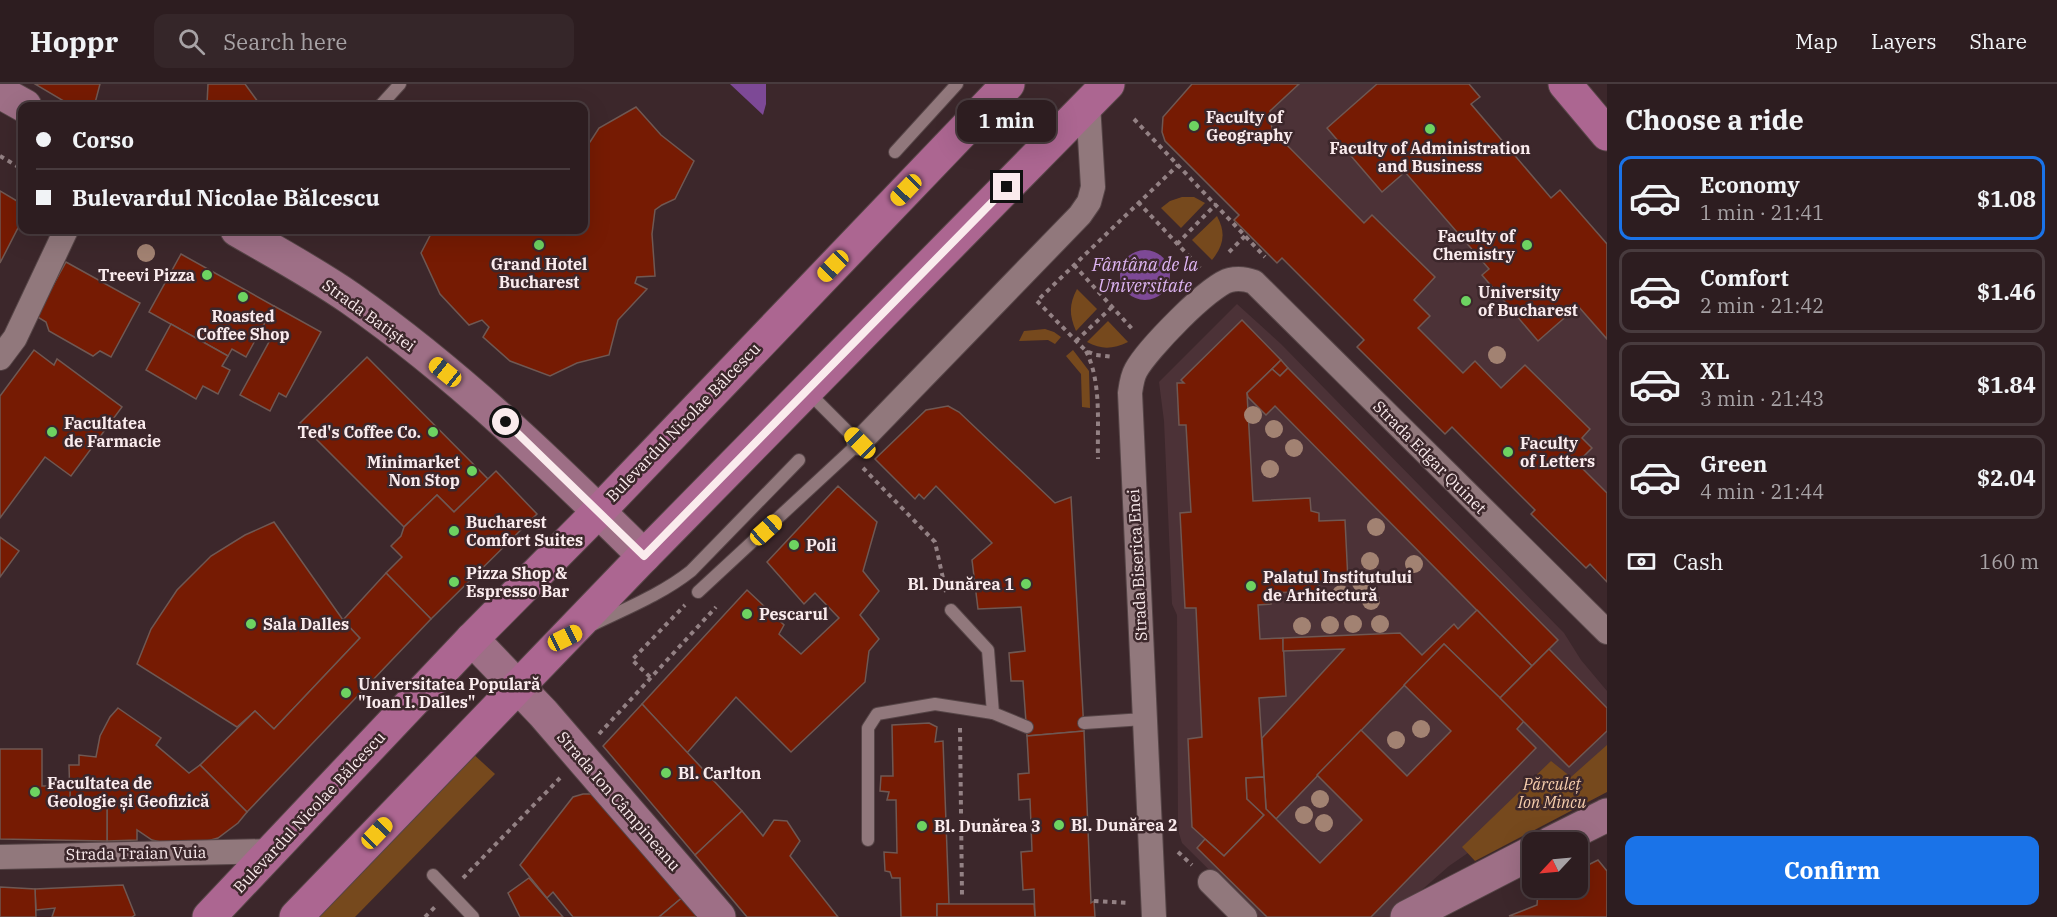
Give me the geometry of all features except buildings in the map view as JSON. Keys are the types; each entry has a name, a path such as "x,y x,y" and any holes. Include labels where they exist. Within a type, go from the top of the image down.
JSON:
{"main road":[{"name":"Bulevardul Nicolae Bălcescu","path":"209,917 472,639 1008,84"},
{"path":"1565,84 1607,134"},
{"path":"296,917 644,556 1098,94"}],"street":[{"path":"0,92 18,102"},
{"path":"855,448 1080,215 1089,202 1093,187 1098,94"},
{"path":"0,358 15,338 64,234"},
{"name":"Strada Batiștei","path":"258,236 380,320 494,411 644,556"},
{"name":"Strada Biserica Enei","path":"1153,911 1130,393 1135,372 1148,351 1214,287 1232,279 1254,282"},
{"name":"Strada Edgar Quinet","path":"1254,282 1607,632"},
{"name":"Strada Ion Câmpineanu","path":"472,639 581,756 719,917"},
{"path":"1573,832 1607,815"},
{"name":"Strada Traian Vuia","path":"0,857 273,851"},
{"path":"1407,917 1522,858"},
{"path":"1210,882 1245,917"}],"lane":[{"path":"384,102 400,84"},
{"path":"895,152 957,84"},
{"path":"698,592 855,448 806,390"},
{"path":"565,638 679,581 799,460"},
{"path":"951,610 988,650 993,714"},
{"path":"868,840 868,728 878,714 935,705 993,714 1027,727"},
{"path":"1084,723 1144,719"},
{"path":"433,875 473,917"}],"path":[{"path":"0,156 18,167"},
{"path":"1029,309 1178,165"},
{"path":"1138,202 1202,270"},
{"path":"1177,244 1216,204"},
{"path":"1074,265 1137,334"},
{"path":"1037,301 1086,351 1091,362 1098,459"},
{"path":"1076,341 1112,307"},
{"path":"1086,351 1107,356"},
{"path":"855,448 853,459 935,542 951,610"},
{"path":"650,677 632,660 685,604"},
{"path":"959,708 962,895"},
{"path":"425,917 581,756"},
{"path":"1094,901 1153,911"}],"shaded area":[{"name":"University of Bucharest","path":"1192,84 1469,84 1480,97 1471,105 1551,197 1560,190 1607,244 1607,582 1590,565 1586,568 1531,514 1534,509 1452,427 1445,434 1357,347 1364,340 1282,258 1277,263 1234,220 1239,215 1165,141 1162,132 1163,117"},
{"path":"1237,304 1281,344 1564,633 1581,660 1607,691 1607,757 1449,866 1391,917 1257,917 1182,843 1178,830 1177,615 1172,604 1164,421 1159,382"}],"green space":[{"path":"1182,197 1194,197 1205,203 1181,228 1161,208 1170,201"},
{"path":"1217,216 1223,233 1219,249 1212,260 1192,240"},
{"path":"1077,289 1097,309 1076,331 1071,310"},
{"path":"1108,321 1128,342 1108,348 1087,342"},
{"path":"1045,329 1061,337 1055,344 1048,340 1019,341 1024,331"},
{"path":"1073,350 1089,371 1090,408 1082,407 1081,374 1066,356"},
{"name":"Părculeț Ion Mincu","path":"1607,745 1607,792 1530,832 1522,832 1522,836 1475,861 1462,847 1551,761 1571,777"},
{"path":"471,752 495,774 355,917 309,917"}],"water":[{"path":"730,84 766,84 766,104 763,115"},
{"name":"Fântâna de la Universitate","path":"1140,250 1150,250 1163,257 1170,270 1170,280 1163,293 1150,300 1140,300 1131,296 1124,289 1120,280 1120,270 1124,261 1131,254"}],"place":[{"name":"Faculty of Geography","path":"1194,126"},
{"name":"Faculty of Administration and Business","path":"1430,129"},
{"name":"Grand Hotel Bucharest","path":"539,245"},
{"name":"Faculty of Chemistry","path":"1527,245"},
{"name":"Treevi Pizza","path":"207,275"},
{"name":"Roasted Coffee Shop","path":"243,297"},
{"name":"University of Bucharest","path":"1466,301"},
{"name":"Facultatea de Farmacie","path":"52,432"},
{"name":"Ted's Coffee Co.","path":"433,432"},
{"name":"Faculty of Letters","path":"1508,452"},
{"name":"Minimarket Non Stop","path":"472,471"},
{"name":"Bucharest Comfort Suites","path":"454,531"},
{"name":"Poli","path":"794,545"},
{"name":"Pizza Shop & Espresso Bar","path":"454,582"},
{"name":"Bl. Dunărea 1","path":"1026,584"},
{"name":"Palatul Institutului de Arhitectură","path":"1251,586"},
{"name":"Pescarul","path":"747,614"},
{"name":"Sala Dalles","path":"251,624"},
{"name":"Universitatea Populară \"Ioan I. Dalles\"","path":"346,693"},
{"name":"Bl. Carlton","path":"666,773"},
{"name":"Facultatea de Geologie și Geofizică","path":"35,792"},
{"name":"Bl. Dunărea 2","path":"1059,825"},
{"name":"Bl. Dunărea 3","path":"922,826"}],"route":[{"path":"506,422 644,556 1007,187"}]}
